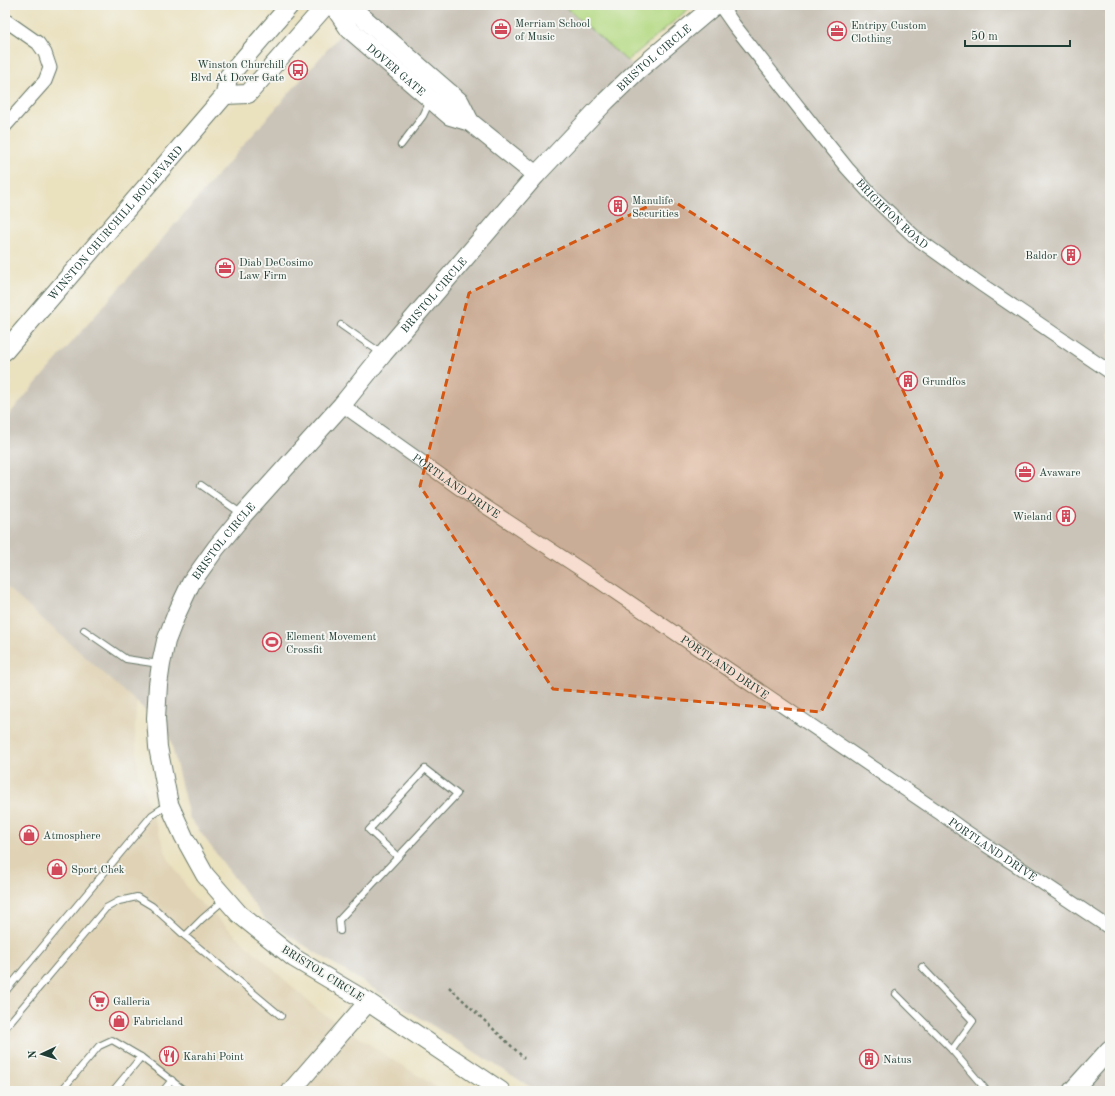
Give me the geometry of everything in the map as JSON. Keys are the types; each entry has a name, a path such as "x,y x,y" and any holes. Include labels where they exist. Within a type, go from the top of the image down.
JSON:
{"street":[{"name":"WINSTON CHURCHILL BOULEVARD","path":"5,351 225,95 228,77 290,5"},
{"path":"225,95 248,94 326,5"},
{"name":"DOVER GATE","path":"332,5 349,29 450,116 470,122 536,175"},
{"name":"DOVER GATE","path":"338,5 360,15 460,102 470,122"},
{"name":"BRISTOL CIRCLE","path":"501,1091 368,1002 294,958 239,914 204,875 169,804 158,747 156,718 161,664 166,641 191,583 216,548 243,515 342,405 383,354 536,175 606,101 638,70 715,5"},
{"name":"BRIGHTON ROAD","path":"720,5 743,37 833,150 876,199 916,238 1110,372"},
{"path":"5,20 38,43 45,53 50,68 45,81 5,126"},
{"name":"PORTLAND DRIVE","path":"342,405 480,503 585,572 1110,928"},
{"path":"291,1091 368,1002"},
{"path":"1072,1091 1110,1049"}],"lane":[{"path":"401,145 423,116 431,100"},
{"path":"341,325 383,354"},
{"path":"201,485 243,515"},
{"path":"84,630 126,659 161,664"},
{"path":"340,931 339,920 398,857 457,794 425,769 369,830 398,857"},
{"path":"5,992 152,815 169,804"},
{"path":"5,1028 106,908 119,901 137,898 152,906 185,936 281,1016"},
{"path":"185,936 225,899"},
{"path":"922,967 973,1021 952,1050"},
{"path":"896,994 952,1050 987,1091"},
{"path":"61,1091 99,1046 112,1040 141,1057 185,1091"},
{"path":"113,1091 141,1057"},
{"path":"163,1091 172,1080"}],"path":[{"path":"449,987 524,1058"}],"highlighted area":[{"path":"667,197 875,330 942,475 821,712 553,689 420,486 469,293"}],"shaded area":[{"path":"366,5 563,5 638,70 715,5 1110,5 1110,1091 537,1091 267,922 189,817 168,730 5,586 5,419"},
{"path":"5,584 137,699 135,727 138,773 168,858 193,896 318,1010 443,1091 5,1091"}],"green space":[{"path":"563,5 693,5 627,61"}],"place":[{"name":"Merriam School of Music","path":"501,29"},
{"name":"Entripy Custom Clothing","path":"837,31"},
{"name":"Winston Churchill Blvd At Dover Gate","path":"298,70"},
{"name":"Manulife Securities","path":"618,206"},
{"name":"Baldor","path":"1071,255"},
{"name":"Diab DeCosimo Law Firm","path":"225,268"},
{"name":"Grundfos","path":"908,381"},
{"name":"Avaware","path":"1025,472"},
{"name":"Wieland","path":"1066,516"},
{"name":"Element Movement Crossfit","path":"272,642"},
{"name":"Atmosphere","path":"29,835"},
{"name":"Sport Chek","path":"57,869"},
{"name":"Galleria","path":"99,1001"},
{"name":"Fabricland","path":"119,1021"},
{"name":"Karahi Point","path":"169,1056"},
{"name":"Natus","path":"869,1059"}]}
